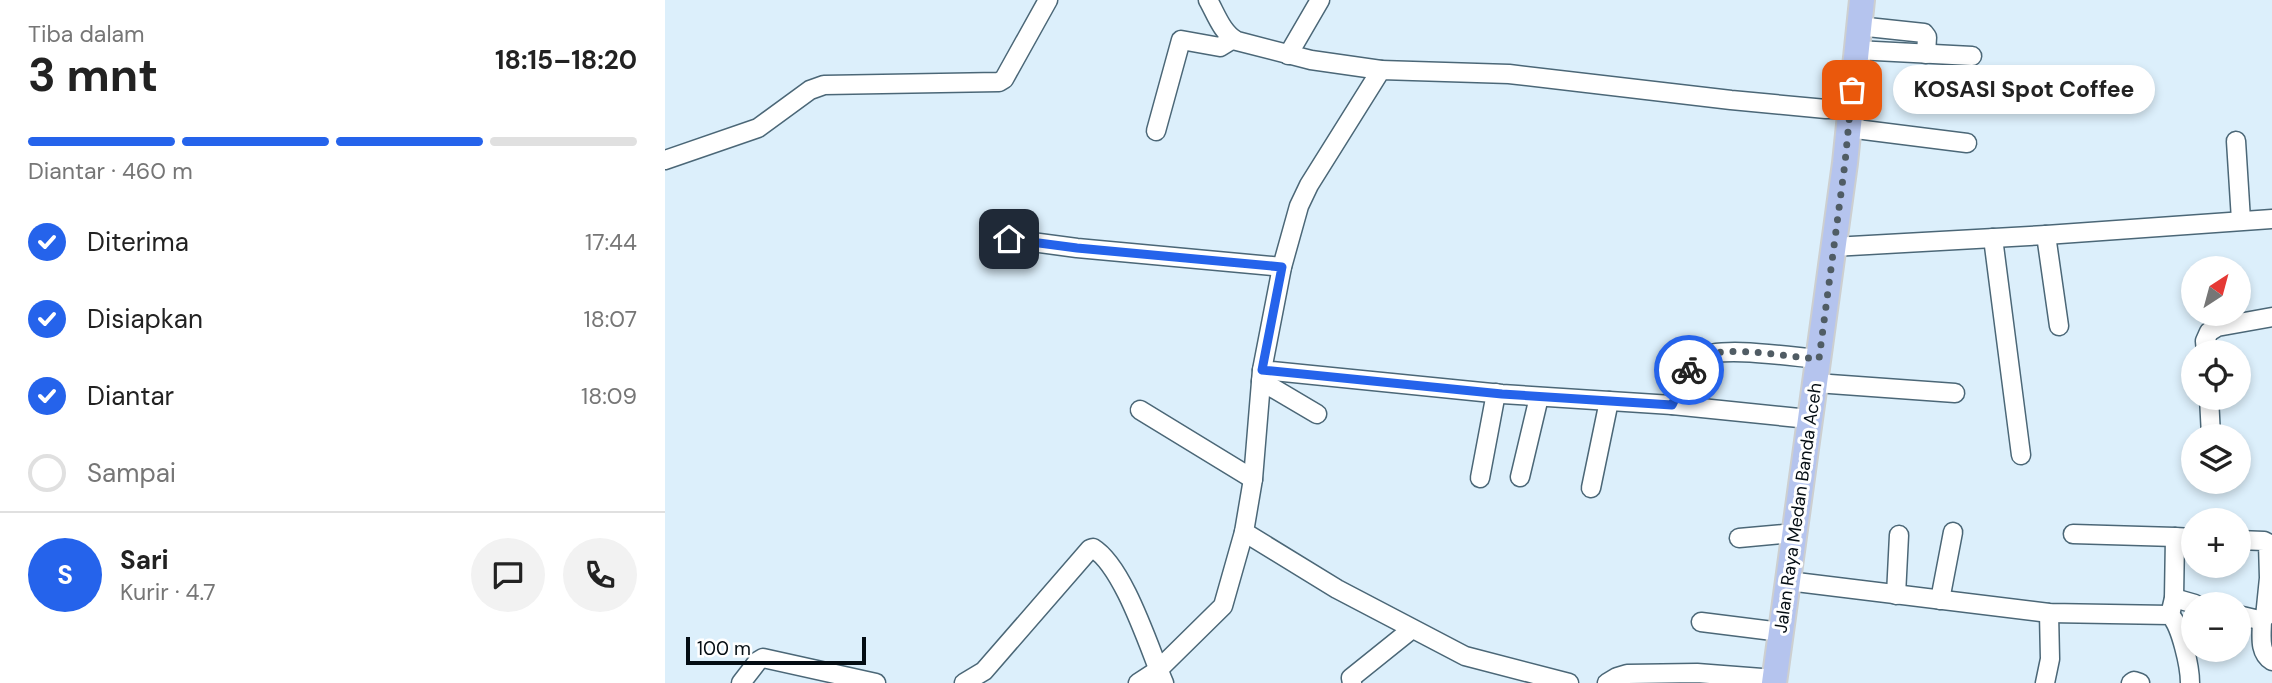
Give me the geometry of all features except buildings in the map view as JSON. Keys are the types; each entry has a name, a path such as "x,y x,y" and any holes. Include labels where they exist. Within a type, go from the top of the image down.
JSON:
{"highway":[{"name":"Jalan Raya Medan Banda Aceh","path":"1775,681 1833,247 1862,0"}],"street":[{"path":"665,160 758,128 810,90 824,85 1000,82 1048,0"},
{"path":"1208,0 1225,31 1233,39 1311,60 1381,70 1509,75 1731,100 1849,119 1967,143"},
{"path":"1288,55 1320,0"},
{"path":"1857,38 1926,54 1972,56"},
{"path":"1156,131 1181,40 1220,47 1233,39"},
{"path":"1138,683 1161,676 1223,606 1244,532 1253,479 1261,375 1291,227 1303,195 1381,70"},
{"path":"2236,141 2241,220"},
{"path":"1833,247 2272,219"},
{"path":"2046,235 2059,326"},
{"path":"1993,238 2021,455"},
{"path":"1009,239 1282,267"},
{"path":"2205,340 2209,332 2217,327 2272,317"},
{"path":"1672,405 1692,366 1706,355 1732,352 1817,371 1955,393"},
{"path":"1261,375 1672,405 1809,419"},
{"path":"1261,375 1317,414"},
{"path":"1480,478 1496,393"},
{"path":"1520,477 1539,397"},
{"path":"1591,488 1609,401"},
{"path":"1140,410 1253,479"},
{"path":"1244,532 1337,589 1471,658 1569,683"},
{"path":"1940,600 1953,532"},
{"path":"1739,538 1794,533"},
{"path":"2073,534 2181,538"},
{"path":"1896,595 1899,535"},
{"path":"2251,540 2267,543 2271,578 2267,610 2262,620 2262,648 2263,653 2272,661"},
{"path":"964,683 984,671 1093,548 1111,566 1126,592 1161,676"},
{"path":"2181,555 2172,607 2185,651 2190,683"},
{"path":"1788,581 2049,613 2181,606"},
{"path":"2046,683 2050,659 2049,613"},
{"path":"2251,618 2262,620"},
{"path":"1701,622 1781,632"},
{"path":"1352,683 1351,678 1412,629"},
{"path":"741,683 763,658 876,683"},
{"path":"1607,683 1627,674 1697,673 1775,681"},
{"path":"2131,683 2140,683"}],"way so far":[{"path":"1689,370 1706,355 1732,352 1819,359 1852,90"}],"place":[{"name":"KOSASI Spot Coffee","path":"1852,90"}],"route":[{"path":"1009,239 1282,267 1262,370 1502,394 1672,405 1689,370"}]}
